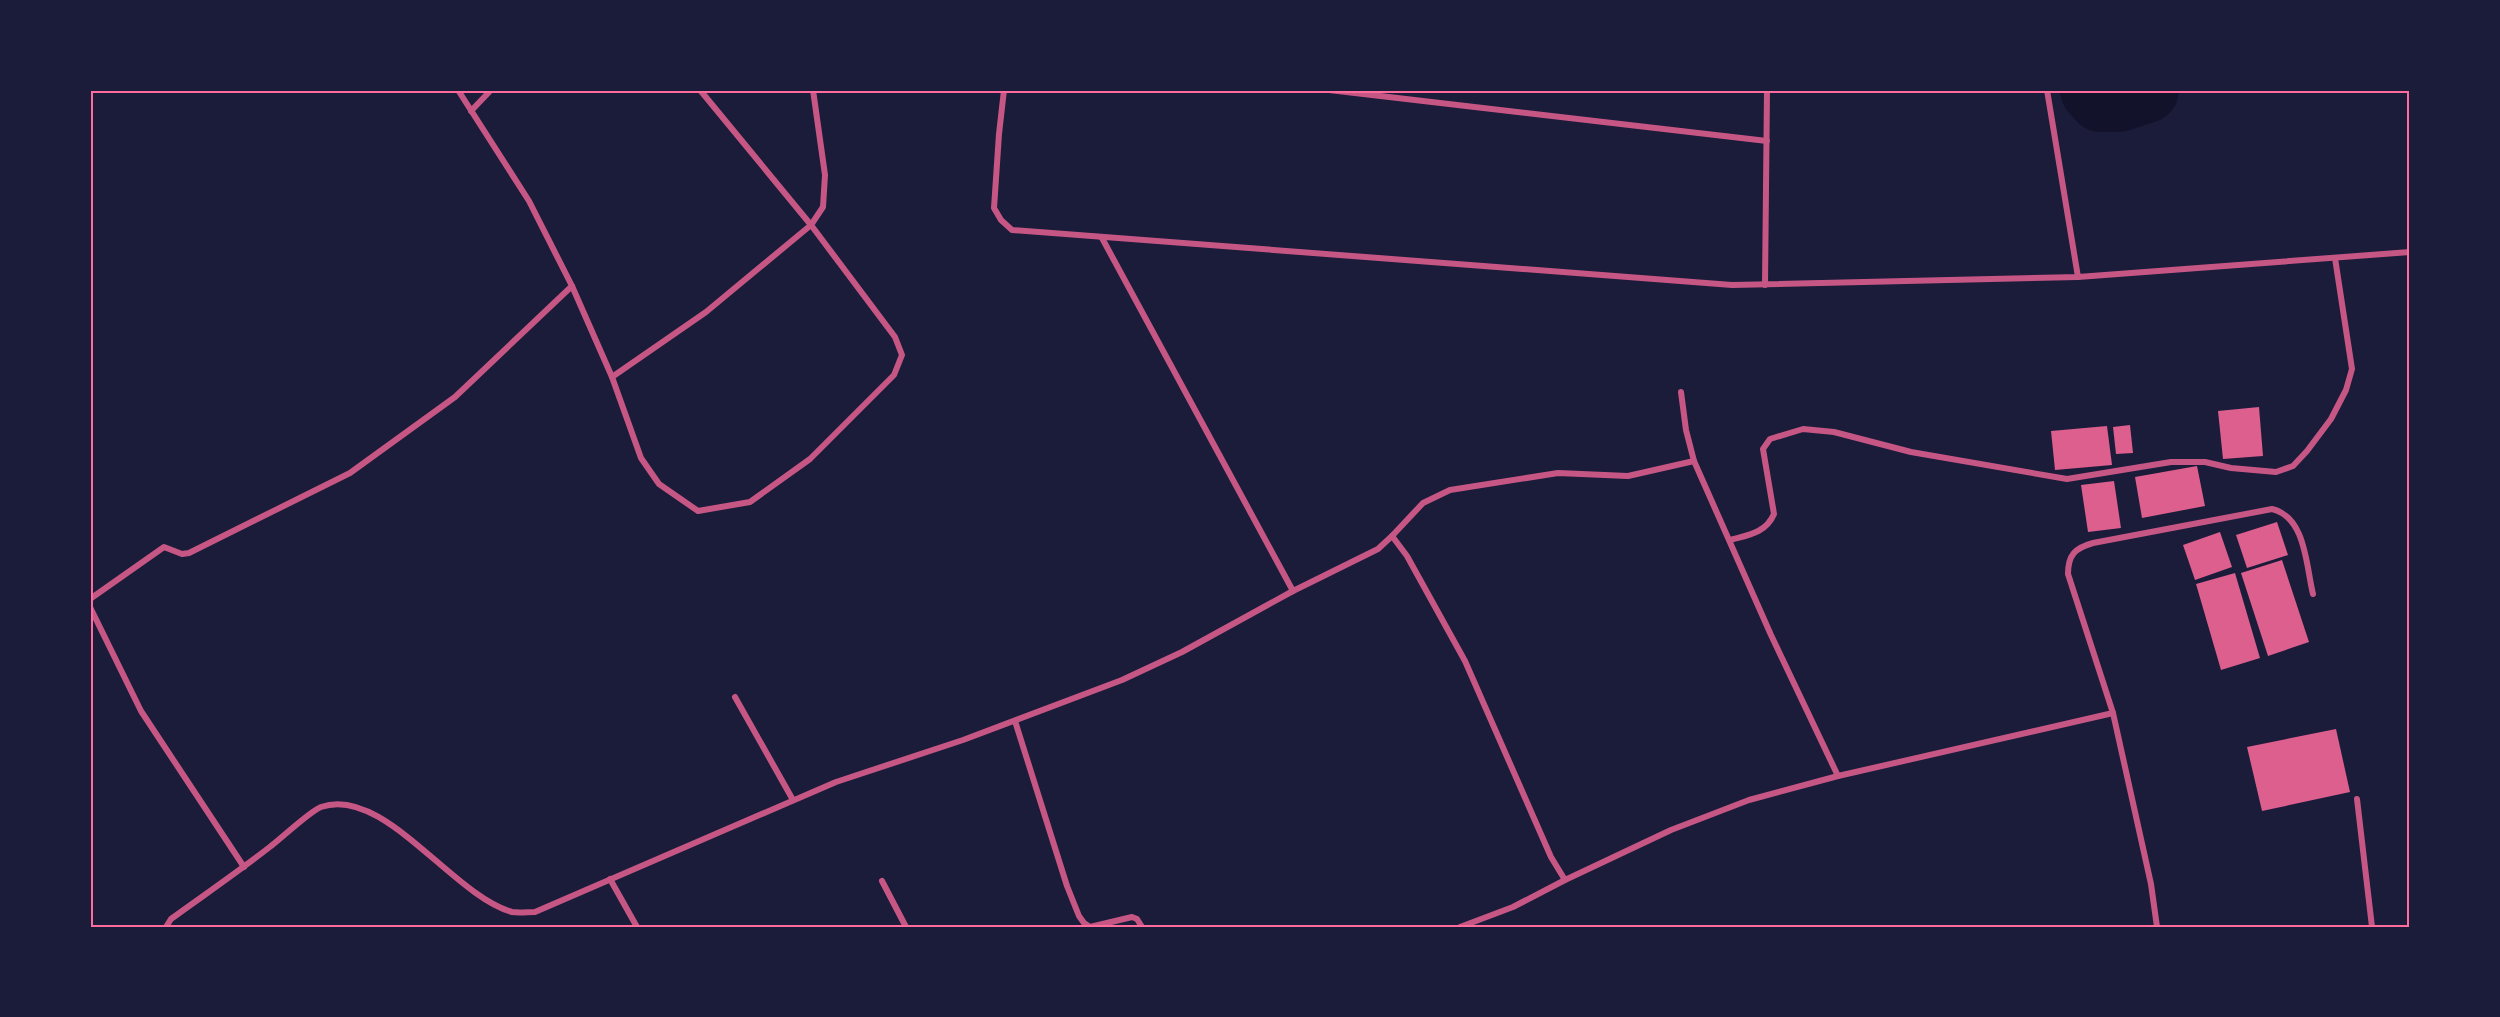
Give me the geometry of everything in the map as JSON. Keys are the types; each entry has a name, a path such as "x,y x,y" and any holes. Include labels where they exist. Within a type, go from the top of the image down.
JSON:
{"street":[{"path":"458,90 529,201 572,286 612,377 641,458 659,484 698,512 750,502 810,459 894,375 902,355 895,337 811,225 700,90"},
{"path":"471,111 491,90"},
{"path":"612,377 706,312 811,225 822,207 825,175 813,90"},
{"path":"1004,90 994,208 1001,220 1012,230 1731,285 2078,277 2410,252"},
{"path":"1329,90 1767,141"},
{"path":"1765,285 1768,90"},
{"path":"2048,90 2078,277"},
{"path":"1102,238 1293,591"},
{"path":"1730,540 1753,534 1770,524 1774,514 1763,449 1770,439 1803,429 1834,432 1911,453 2067,479 2171,462 2205,462 2231,468 2276,472 2292,466 2307,451 2331,419 2346,390 2352,369 2335,258"},
{"path":"90,599 164,547 182,554 189,554 350,473 455,397 572,286"},
{"path":"1681,392 1686,430 1694,461 1838,776"},
{"path":"166,927 171,919 244,867 320,808 340,803 377,814 475,892 497,906 513,912 535,912 836,782 1015,721 1122,680 1182,652 1293,591 1378,549 1424,503 1450,490 1558,473 1628,476 1694,461"},
{"path":"2157,927 2151,884 2113,713 2068,574 2071,555 2083,546 2093,543 2272,509 2284,513 2296,527 2313,594"},
{"path":"1392,536 1407,556 1465,661 1551,856 1565,880"},
{"path":"90,607 141,711 244,867"},
{"path":"735,697 794,800"},
{"path":"1460,927 1513,907 1671,830 1749,800 1838,776 2113,713"},
{"path":"1015,721 1067,886 1079,916 1090,927 1132,917 1137,919 1142,927"},
{"path":"2357,799 2372,927"},
{"path":"610,879 637,927"},
{"path":"882,881 906,927"}],"building":[{"path":"2259,407 2263,456 2223,459 2218,411"},
{"path":"2130,425 2133,453 2116,454 2113,427"},
{"path":"2107,426 2112,465 2055,470 2051,431"},
{"path":"2197,466 2205,506 2142,518 2135,477"},
{"path":"2114,481 2121,528 2088,532 2081,485"},
{"path":"2277,522 2288,555 2247,568 2236,535"},
{"path":"2220,532 2232,567 2195,580 2183,545"},
{"path":"2282,560 2309,642 2268,656 2241,573"},
{"path":"2235,573 2260,658 2221,670 2196,584"},
{"path":"2336,729 2350,792 2262,811 2247,747"}],"waterway":[{"path":"2093,90 2101,99 2119,99 2146,90"}]}
